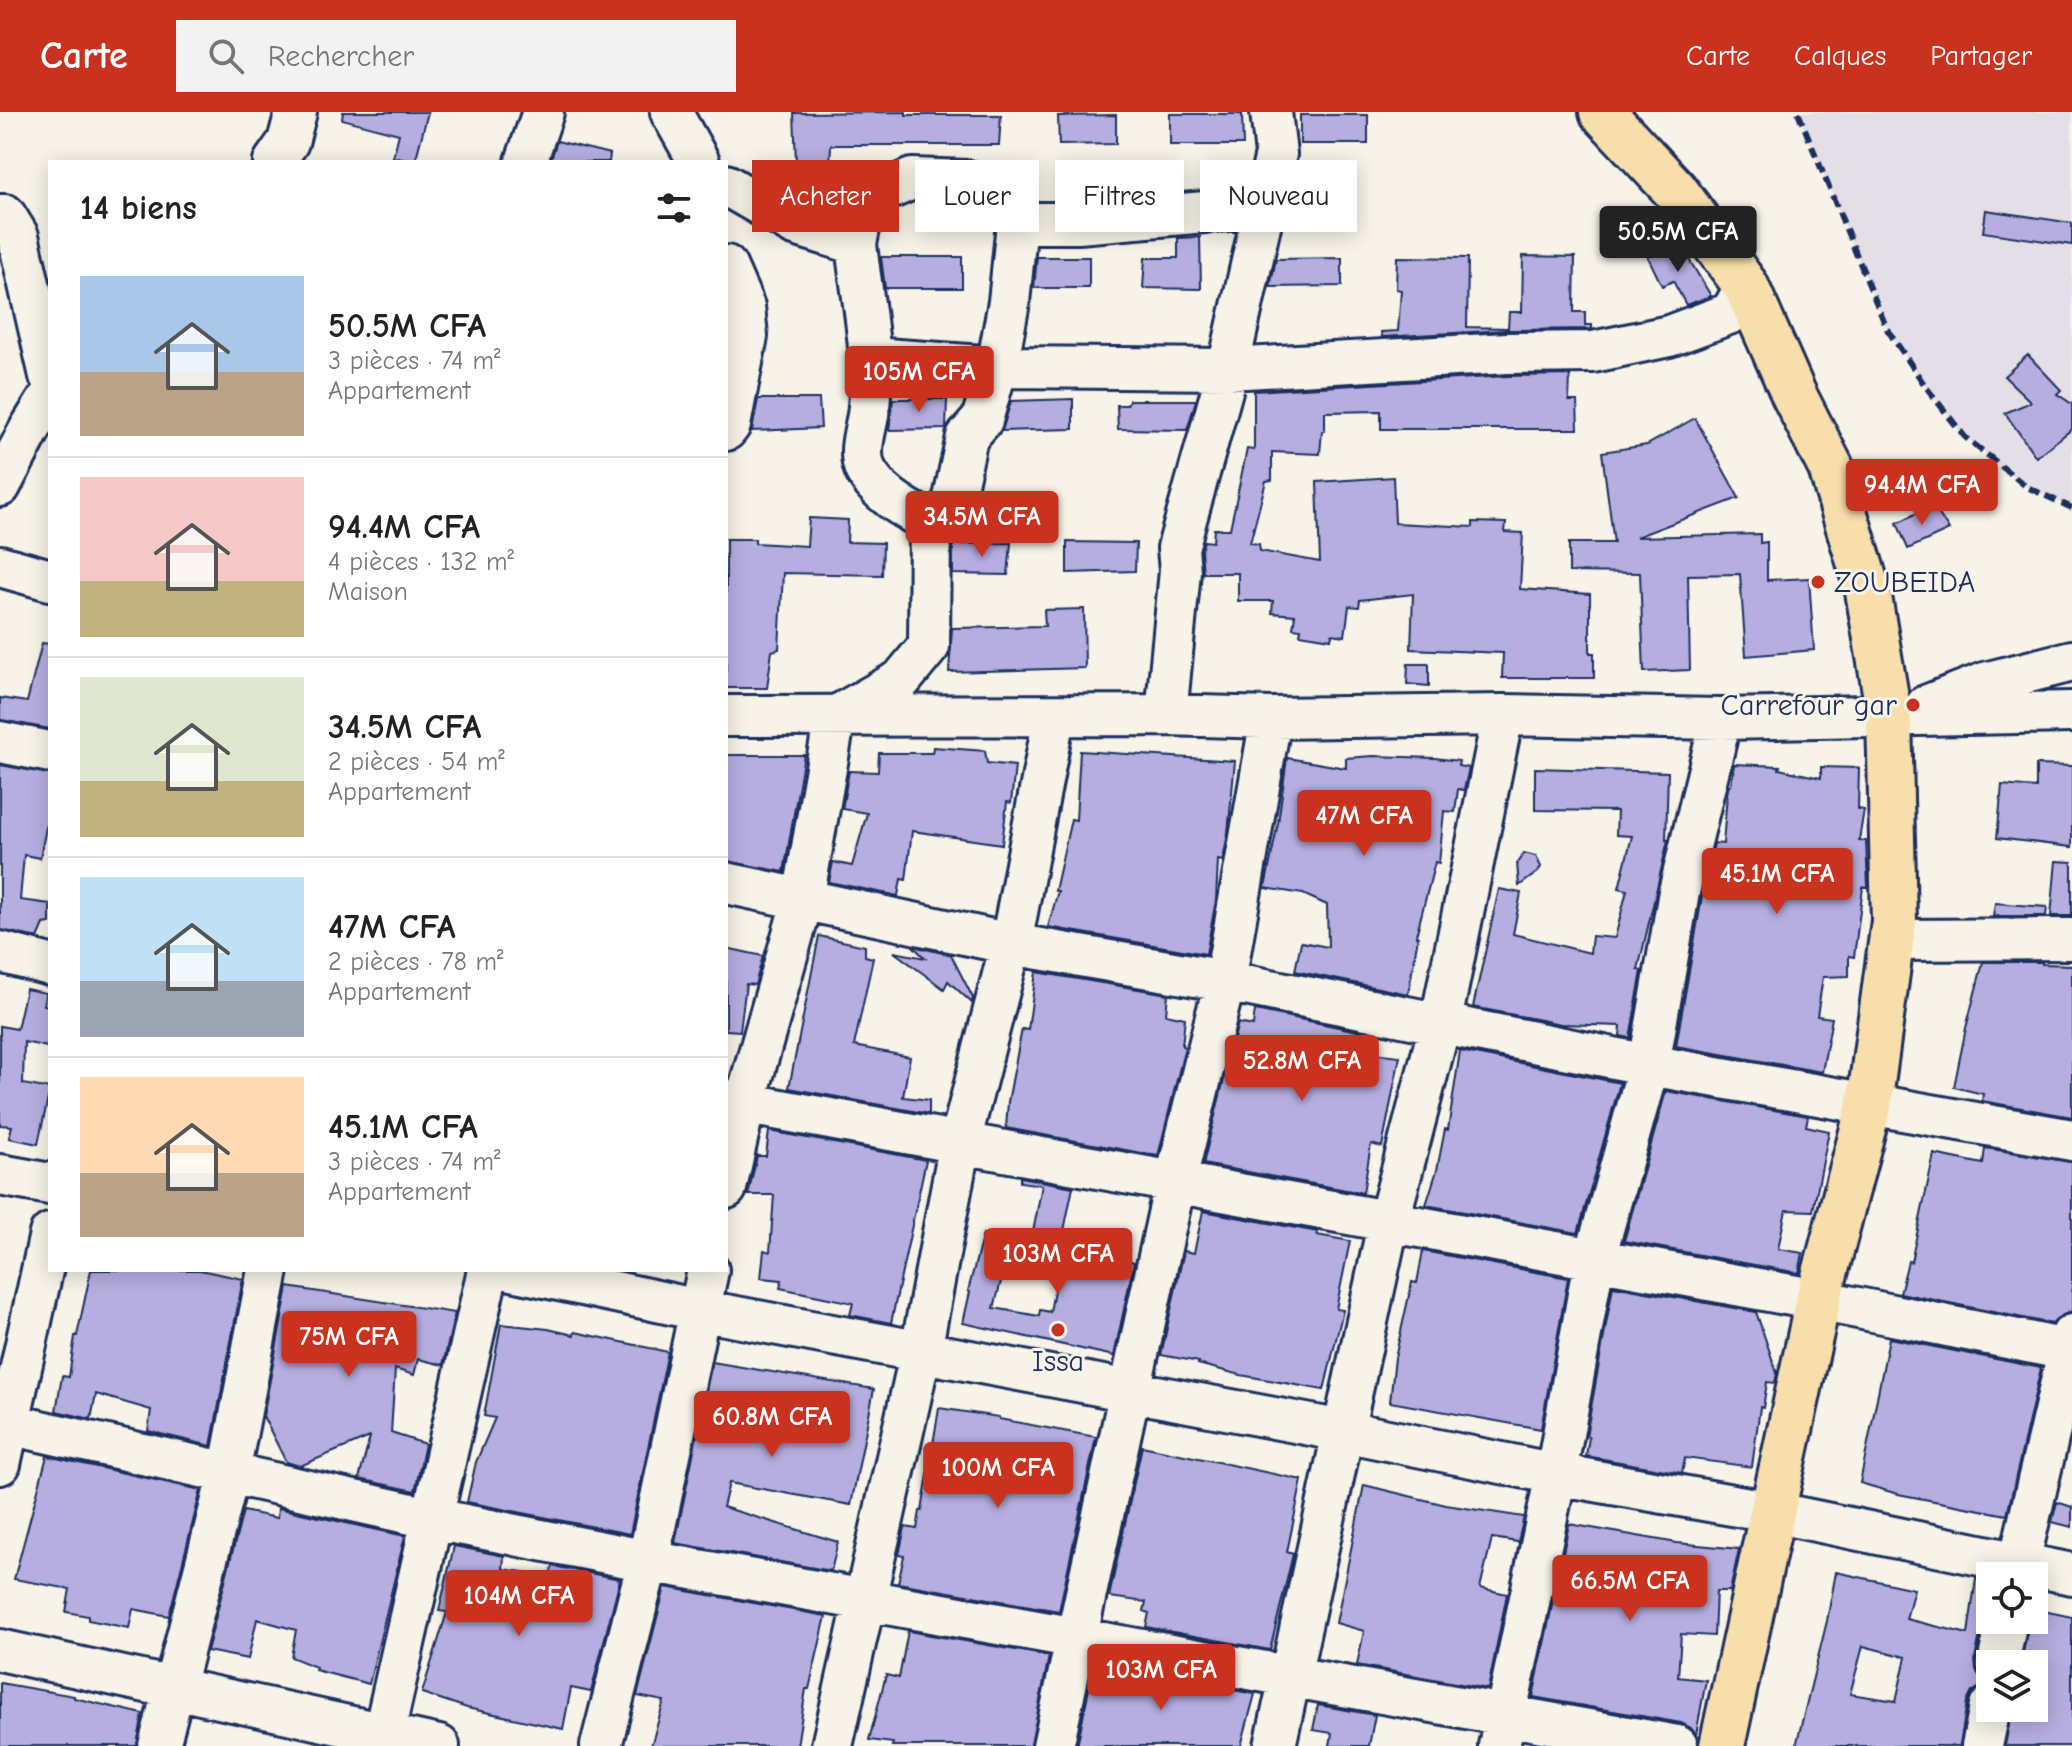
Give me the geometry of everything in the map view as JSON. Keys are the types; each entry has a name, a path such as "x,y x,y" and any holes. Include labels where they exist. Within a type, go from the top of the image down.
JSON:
{"main road":[{"path":"1602,112 1675,190 1746,286 1794,395 1831,468 1868,591 1896,715 1894,921 1869,1106 1818,1300 1722,1746"}],"street":[{"path":"275,160 288,142 296,112"},
{"path":"527,160 543,112"},
{"path":"671,112 698,160"},
{"path":"1271,112 1275,160"},
{"path":"915,179 880,193 861,218 856,244 870,358 868,412 861,450 866,470 897,505 930,522 950,517 967,437 982,420 997,367 1009,302 1016,232"},
{"path":"728,186 795,225 856,244"},
{"path":"1039,223 1078,223 1200,212"},
{"path":"0,215 5,215 18,236 48,367"},
{"path":"1166,715 1180,571 1178,548 1228,369 1258,232"},
{"path":"728,276 735,311 747,336 728,428"},
{"path":"870,358 997,367 1228,369 1507,353 1593,352 1669,336 1731,313 1746,286"},
{"path":"0,486 48,400"},
{"path":"835,717 901,680 929,646 930,522"},
{"path":"0,566 48,579"},
{"path":"1896,715 1985,683 2072,661"},
{"path":"728,716 1166,715 1271,718 1503,715 1721,719 2072,712"},
{"path":"1275,1746 1389,1220 1441,1021 1503,715"},
{"path":"728,1169 735,1102 803,899 835,717"},
{"path":"832,1746 921,1351 960,1142 1011,944 1054,717"},
{"path":"1053,1746 1175,1183 1225,981 1271,718"},
{"path":"1502,1732 1556,1474 1594,1261 1649,1065 1679,892 1721,719"},
{"path":"0,742 48,752"},
{"path":"728,883 1011,944 1441,1021 1649,1065 1869,1106 2072,1140"},
{"path":"1891,940 2072,939"},
{"path":"0,952 48,964"},
{"path":"735,1102 1389,1220 1594,1261 2071,1345 2019,1562"},
{"path":"0,1175 48,1184"},
{"path":"0,1464 5,1423 48,1242"},
{"path":"159,1746 229,1473 268,1272"},
{"path":"383,1741 488,1272"},
{"path":"521,1272 699,1310 1556,1474 1772,1512 1983,1562"},
{"path":"601,1746 648,1561 708,1272"},
{"path":"5,1423 434,1519 648,1561 1291,1676 1502,1732 1677,1746"},
{"path":"2048,1572 2072,1574"},
{"path":"0,1650 383,1741 439,1746"},
{"path":"1982,1746 1987,1722"}],"shaded area":[{"path":"1798,112 2072,112 2072,508 2027,487 1965,437 1926,387 1887,329"}],"building":[{"path":"343,112 428,112 416,160 393,157 399,134 342,119"},
{"path":"794,113 1001,115 999,145 831,145 830,160 796,160"},
{"path":"1170,114 1242,114 1243,145 1170,145"},
{"path":"1116,115 1116,144 1059,145 1058,116"},
{"path":"1300,115 1368,115 1368,144 1300,144"},
{"path":"557,141 610,154 609,160 551,160"},
{"path":"1986,210 2072,223 2072,245 1983,232"},
{"path":"1200,237 1201,289 1143,288 1145,258 1178,258 1178,238"},
{"path":"1669,243 1676,255 1684,251 1711,296 1686,305 1673,281 1662,286 1647,255"},
{"path":"1523,256 1575,257 1574,312 1585,312 1585,325 1592,325 1592,329 1382,337 1381,332 1398,331 1401,290 1396,289 1397,257 1468,258 1467,327 1508,328 1509,312 1522,312"},
{"path":"881,257 962,257 962,288 885,288"},
{"path":"1037,257 1089,257 1089,288 1034,288"},
{"path":"1342,258 1342,286 1270,287 1276,259"},
{"path":"2028,355 2061,390 2057,394 2072,404 2072,429 2036,457 2005,413 2031,402 2004,376"},
{"path":"1570,375 1569,401 1577,401 1578,429 1381,429 1381,411 1325,412 1320,454 1272,452 1272,480 1266,481 1250,543 1259,544 1260,551 1320,562 1317,482 1393,477 1395,523 1473,527 1473,522 1506,523 1505,532 1523,533 1520,589 1590,594 1590,653 1594,653 1594,678 1502,678 1503,653 1411,649 1413,594 1360,600 1359,607 1349,606 1345,636 1332,634 1331,639 1300,634 1301,629 1293,628 1295,615 1272,613 1273,601 1238,601 1238,573 1203,573 1201,550 1204,541 1213,542 1214,529 1230,529 1247,449 1254,450 1254,391"},
{"path":"758,399 819,399 821,428 752,431"},
{"path":"893,399 947,399 946,429 889,430"},
{"path":"1073,399 1073,429 1002,431 1011,401"},
{"path":"1129,400 1196,400 1187,430 1118,429 1117,405 1127,405"},
{"path":"1695,418 1739,498 1636,537 1760,534 1760,543 1767,542 1767,580 1809,578 1814,650 1746,656 1740,574 1688,575 1690,670 1644,672 1640,573 1569,572 1569,543 1614,543 1602,452 1647,445"},
{"path":"1933,505 1949,530 1908,549 1897,523"},
{"path":"809,518 848,520 847,542 883,543 882,575 783,573 779,649 772,651 767,688 728,688 728,539 807,546"},
{"path":"1067,542 1136,543 1135,571 1067,573"},
{"path":"1011,543 1008,575 953,574 953,544"},
{"path":"1084,609 1085,668 949,672 952,628 1045,626 1044,610"},
{"path":"42,643 48,644 48,729 0,720 0,698 27,702"},
{"path":"1408,664 1429,664 1429,686 1407,684"},
{"path":"933,747 985,751 987,763 1015,766 1002,844 912,831 906,880 901,879 898,896 829,882 833,862 852,866 867,813 842,809 849,771 878,772 879,753 932,753"},
{"path":"1080,751 1235,761 1228,833 1223,861 1218,860 1216,900 1206,954 1048,927 1071,819 1076,820"},
{"path":"728,755 804,755 784,872 728,861"},
{"path":"1373,756 1459,761 1458,766 1469,768 1464,790 1458,789 1455,812 1444,811 1439,863 1435,862 1416,936 1408,994 1295,971 1301,942 1328,947 1327,905 1303,894 1265,888 1287,758 1346,768 1346,758"},
{"path":"1734,764 1780,766 1779,769 1821,778 1821,767 1859,768 1858,809 1864,810 1859,840 1866,841 1868,887 1863,887 1854,957 1849,956 1849,976 1823,977 1817,1016 1832,1018 1822,1072 1676,1046 1714,843 1723,844 1727,794"},
{"path":"0,765 48,774 48,817 40,858 24,855 20,900 48,904 48,923 44,924 38,938 0,930"},
{"path":"2036,765 2072,766 2072,847 1997,838 2002,785 2036,788"},
{"path":"1535,768 1668,772 1668,840 1638,970 1642,971 1630,1038 1620,1036 1621,1026 1561,1024 1473,1007 1499,889 1521,893 1513,934 1590,953 1592,936 1615,938 1627,890 1619,888 1632,836 1616,835 1617,811 1535,810"},
{"path":"1524,853 1536,856 1541,867 1519,886 1517,863"},
{"path":"2056,861 2072,862 2072,916 2051,916"},
{"path":"1995,903 2047,907 2046,916 1993,916"},
{"path":"819,936 865,946 865,956 873,958 854,1046 910,1057 903,1097 929,1100 929,1114 789,1088"},
{"path":"913,946 951,955 973,998 972,1003 948,981 944,989 894,952 925,958"},
{"path":"728,948 763,956 755,985 746,984 740,1031 728,1030"},
{"path":"1983,962 2072,965 2072,1117 1982,1101 1983,1094 1954,1087"},
{"path":"1036,972 1168,994 1166,1014 1185,1018 1182,1046 1185,1047 1158,1156 1006,1128 1022,1029 1028,1030"},
{"path":"26,989 46,993 47,1047 24,1042 23,1084 48,1089 38,1144 9,1138 12,1126 0,1125 0,1026 17,1029"},
{"path":"1255,1010 1377,1035 1373,1053 1400,1056 1382,1147 1371,1144 1363,1193 1203,1164 1238,1023 1253,1026"},
{"path":"1460,1051 1620,1083 1578,1233 1426,1205 1445,1129 1448,1130"},
{"path":"1666,1091 1808,1116 1806,1126 1829,1131 1813,1211 1786,1210 1778,1249 1803,1253 1799,1273 1624,1241"},
{"path":"769,1131 926,1160 891,1323 850,1315 853,1303 780,1288 782,1280 761,1278 764,1250 770,1252 774,1195 748,1195 757,1156 766,1156"},
{"path":"1985,1148 2072,1162 2072,1311 2056,1319 2053,1324 1900,1293 1908,1261 1911,1262 1934,1154 1983,1164"},
{"path":"1020,1177 1073,1187 1060,1250 1030,1248 1042,1185 1020,1182"},
{"path":"1203,1211 1318,1232 1317,1235 1350,1241 1336,1309 1343,1310 1324,1390 1241,1375 1199,1362 1161,1355 1184,1251 1194,1253"},
{"path":"983,1234 1012,1239 994,1308 1039,1316 1040,1310 1050,1312 1064,1236 1129,1250 1127,1260 1134,1262 1114,1356 963,1323"},
{"path":"1423,1251 1568,1278 1541,1429 1390,1402 1395,1358 1412,1282 1417,1283"},
{"path":"91,1272 210,1272 243,1279 211,1446 148,1431 151,1410 96,1394 91,1419 56,1411 62,1376 69,1377"},
{"path":"1613,1286 1756,1312 1777,1373 1775,1383 1767,1382 1763,1408 1760,1407 1752,1467 1685,1458 1682,1473 1586,1456 1589,1437 1586,1436"},
{"path":"288,1287 455,1313 443,1365 418,1359 414,1375 395,1369 391,1433 425,1444 415,1491 359,1479 370,1437 300,1466 286,1462 263,1416"},
{"path":"501,1324 574,1335 575,1332 668,1352 630,1534 467,1502 476,1462 495,1418 484,1416"},
{"path":"1889,1338 2041,1368 2007,1515 1898,1494 1860,1483"},
{"path":"712,1362 874,1389 851,1505 729,1483 723,1507 838,1542 831,1571 675,1543"},
{"path":"939,1408 1096,1437 1059,1611 898,1583 904,1556 899,1555 905,1527 917,1529 922,1511"},
{"path":"1142,1446 1302,1480 1287,1552 1293,1554 1270,1650 1146,1627 1149,1613 1144,1611 1146,1602 1109,1597"},
{"path":"47,1456 201,1490 169,1616 133,1609 129,1628 88,1620 88,1616 66,1612 70,1589 14,1579"},
{"path":"1364,1485 1446,1505 1524,1517 1518,1542 1492,1538 1480,1588 1507,1594 1488,1689 1357,1665 1364,1631 1336,1623"},
{"path":"2057,1502 2072,1507 2072,1527 2052,1522"},
{"path":"278,1508 405,1536 369,1684 315,1670 316,1667 291,1657 296,1630 257,1619 248,1659 207,1651 243,1511 277,1518"},
{"path":"1569,1524 1677,1543 1739,1549 1730,1591 1716,1591 1714,1636 1681,1634 1678,1677 1706,1680 1696,1735 1681,1723 1533,1697"},
{"path":"454,1546 504,1556 503,1569 549,1576 553,1566 620,1579 591,1692 571,1688 563,1729 467,1708 422,1693 447,1612 439,1611"},
{"path":"1836,1572 1914,1589 1906,1619 1968,1634 1976,1578 1976,1634 1980,1634 1975,1659 1976,1690 1967,1702 1960,1746 1796,1746","holes":["1863,1646 1906,1657 1896,1701 1850,1694"]},
{"path":"665,1587 826,1616 809,1689 806,1689 797,1746 651,1746 664,1701 637,1696"},
{"path":"2048,1612 2072,1617 2072,1746 2005,1746 2009,1722 2048,1722 2048,1650 2024,1650 2026,1634 2048,1634"},
{"path":"908,1631 1049,1656 1031,1746 892,1746 893,1743 869,1740 886,1675 899,1678"},
{"path":"1094,1665 1255,1694 1241,1746 1077,1746"},
{"path":"0,1683 74,1696 143,1714 137,1746 0,1746"},
{"path":"1318,1705 1375,1715 1369,1746 1330,1746 1332,1733 1313,1730"}],"railway":[{"path":"1798,112 1887,329 1926,387 1965,437 2027,487 2072,508"}],"place":[{"name":"ZOUBEIDA","path":"1818,582"},
{"name":"Carrefour gar","path":"1913,705"},
{"name":"Issa","path":"1058,1330"}]}
